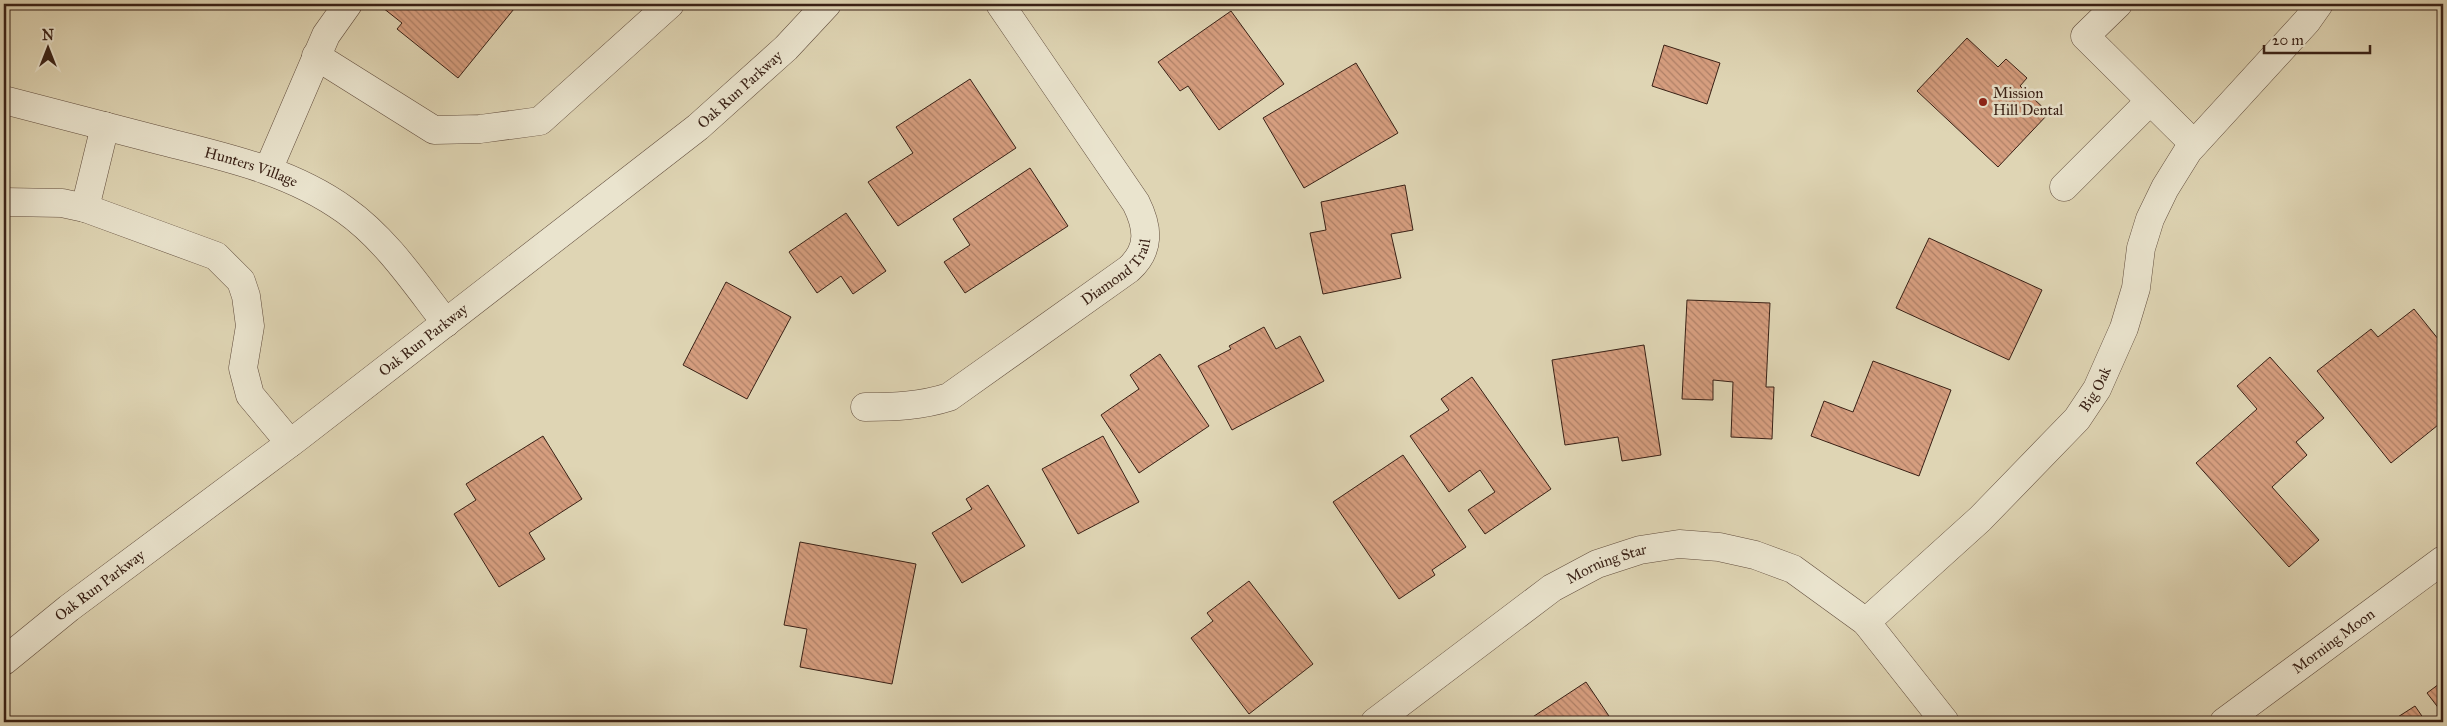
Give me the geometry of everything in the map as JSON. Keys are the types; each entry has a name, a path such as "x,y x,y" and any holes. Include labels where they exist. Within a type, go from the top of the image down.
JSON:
{"street":[{"path":"268,170 326,35 348,4"},
{"path":"316,56 434,130 480,129 540,121 670,4"},
{"name":"Oak Run Parkway","path":"4,661 69,608 290,443 698,127 786,48 827,4"},
{"name":"Diamond Trail","path":"865,408 897,408 928,404 950,397 1129,269 1138,261 1144,251 1146,226 1136,203 1000,4"},
{"path":"2118,4 2085,36 2149,102 2194,144"},
{"name":"Big Oak","path":"1866,622 1980,519 2077,419 2097,389 2124,328 2136,288 2141,248 2150,219 2165,188 2194,144 2301,27 2319,4"},
{"name":"Hunters Village","path":"4,100 268,170 308,188 345,210 374,234 446,323"},
{"path":"2064,187 2149,102"},
{"path":"85,208 105,126"},
{"path":"4,202 62,203 85,208 216,256 241,281 246,296 250,326 243,368 250,394 290,443"},
{"name":"Morning Star","path":"1375,722 1552,588 1597,564 1640,550 1679,544 1719,547 1755,555 1793,569 1866,622"},
{"name":"Morning Moon","path":"2224,722 2443,560"},
{"path":"1866,622 1945,722"}],"building":[{"path":"378,4 518,4 458,78 397,29 402,23"},
{"path":"1231,11 1284,84 1219,130 1188,86 1180,91 1158,62"},
{"name":"Mission Hill Dental","path":"1967,38 1998,67 2006,59 2027,78 2020,86 2049,113 1998,167 1917,91"},
{"path":"1664,45 1720,63 1707,104 1652,86"},
{"path":"1356,63 1398,133 1304,188 1263,118"},
{"path":"970,79 1016,148 898,226 868,182 913,153 896,127"},
{"path":"1030,168 1068,226 965,293 944,262 970,245 953,219"},
{"path":"1405,185 1413,230 1391,234 1401,278 1323,294 1310,233 1326,230 1321,202"},
{"path":"846,213 886,271 853,294 841,276 817,293 789,252"},
{"path":"1929,238 2042,290 2009,360 1896,308"},
{"path":"726,282 791,317 747,399 683,365"},
{"path":"1687,300 1770,303 1766,387 1774,387 1772,439 1731,437 1733,382 1713,380 1713,400 1682,399"},
{"path":"2414,309 2443,345 2443,421 2391,463 2317,371 2371,329 2378,337"},
{"path":"1264,327 1276,349 1300,336 1324,381 1232,430 1198,366 1231,349 1229,346"},
{"path":"1644,345 1661,455 1622,461 1618,437 1565,445 1552,360"},
{"path":"1160,354 1209,426 1139,473 1101,415 1139,389 1130,375"},
{"path":"2270,357 2324,418 2296,442 2307,455 2272,487 2319,540 2289,567 2196,463 2257,409 2237,386"},
{"path":"1873,361 1951,390 1919,476 1811,436 1824,401 1853,412"},
{"path":"1472,377 1551,489 1485,534 1468,510 1495,492 1480,470 1449,492 1410,436 1449,410 1441,399"},
{"path":"543,436 582,499 529,533 545,559 499,587 454,514 476,500 466,484"},
{"path":"1103,436 1139,502 1078,534 1042,469"},
{"path":"1403,455 1466,547 1432,570 1435,575 1399,599 1333,502"},
{"path":"988,485 1025,546 962,583 932,533 972,509 966,499"},
{"path":"800,542 916,564 892,684 800,667 807,629 784,625"},
{"path":"1249,581 1313,664 1249,714 1191,638 1213,621 1207,613"},
{"path":"2443,681 2443,714 2427,693"},
{"path":"1586,682 1613,722 1525,722"},
{"path":"2415,706 2426,722 2390,722"}],"place":[{"name":"Mission Hill Dental","path":"1983,102"}]}
